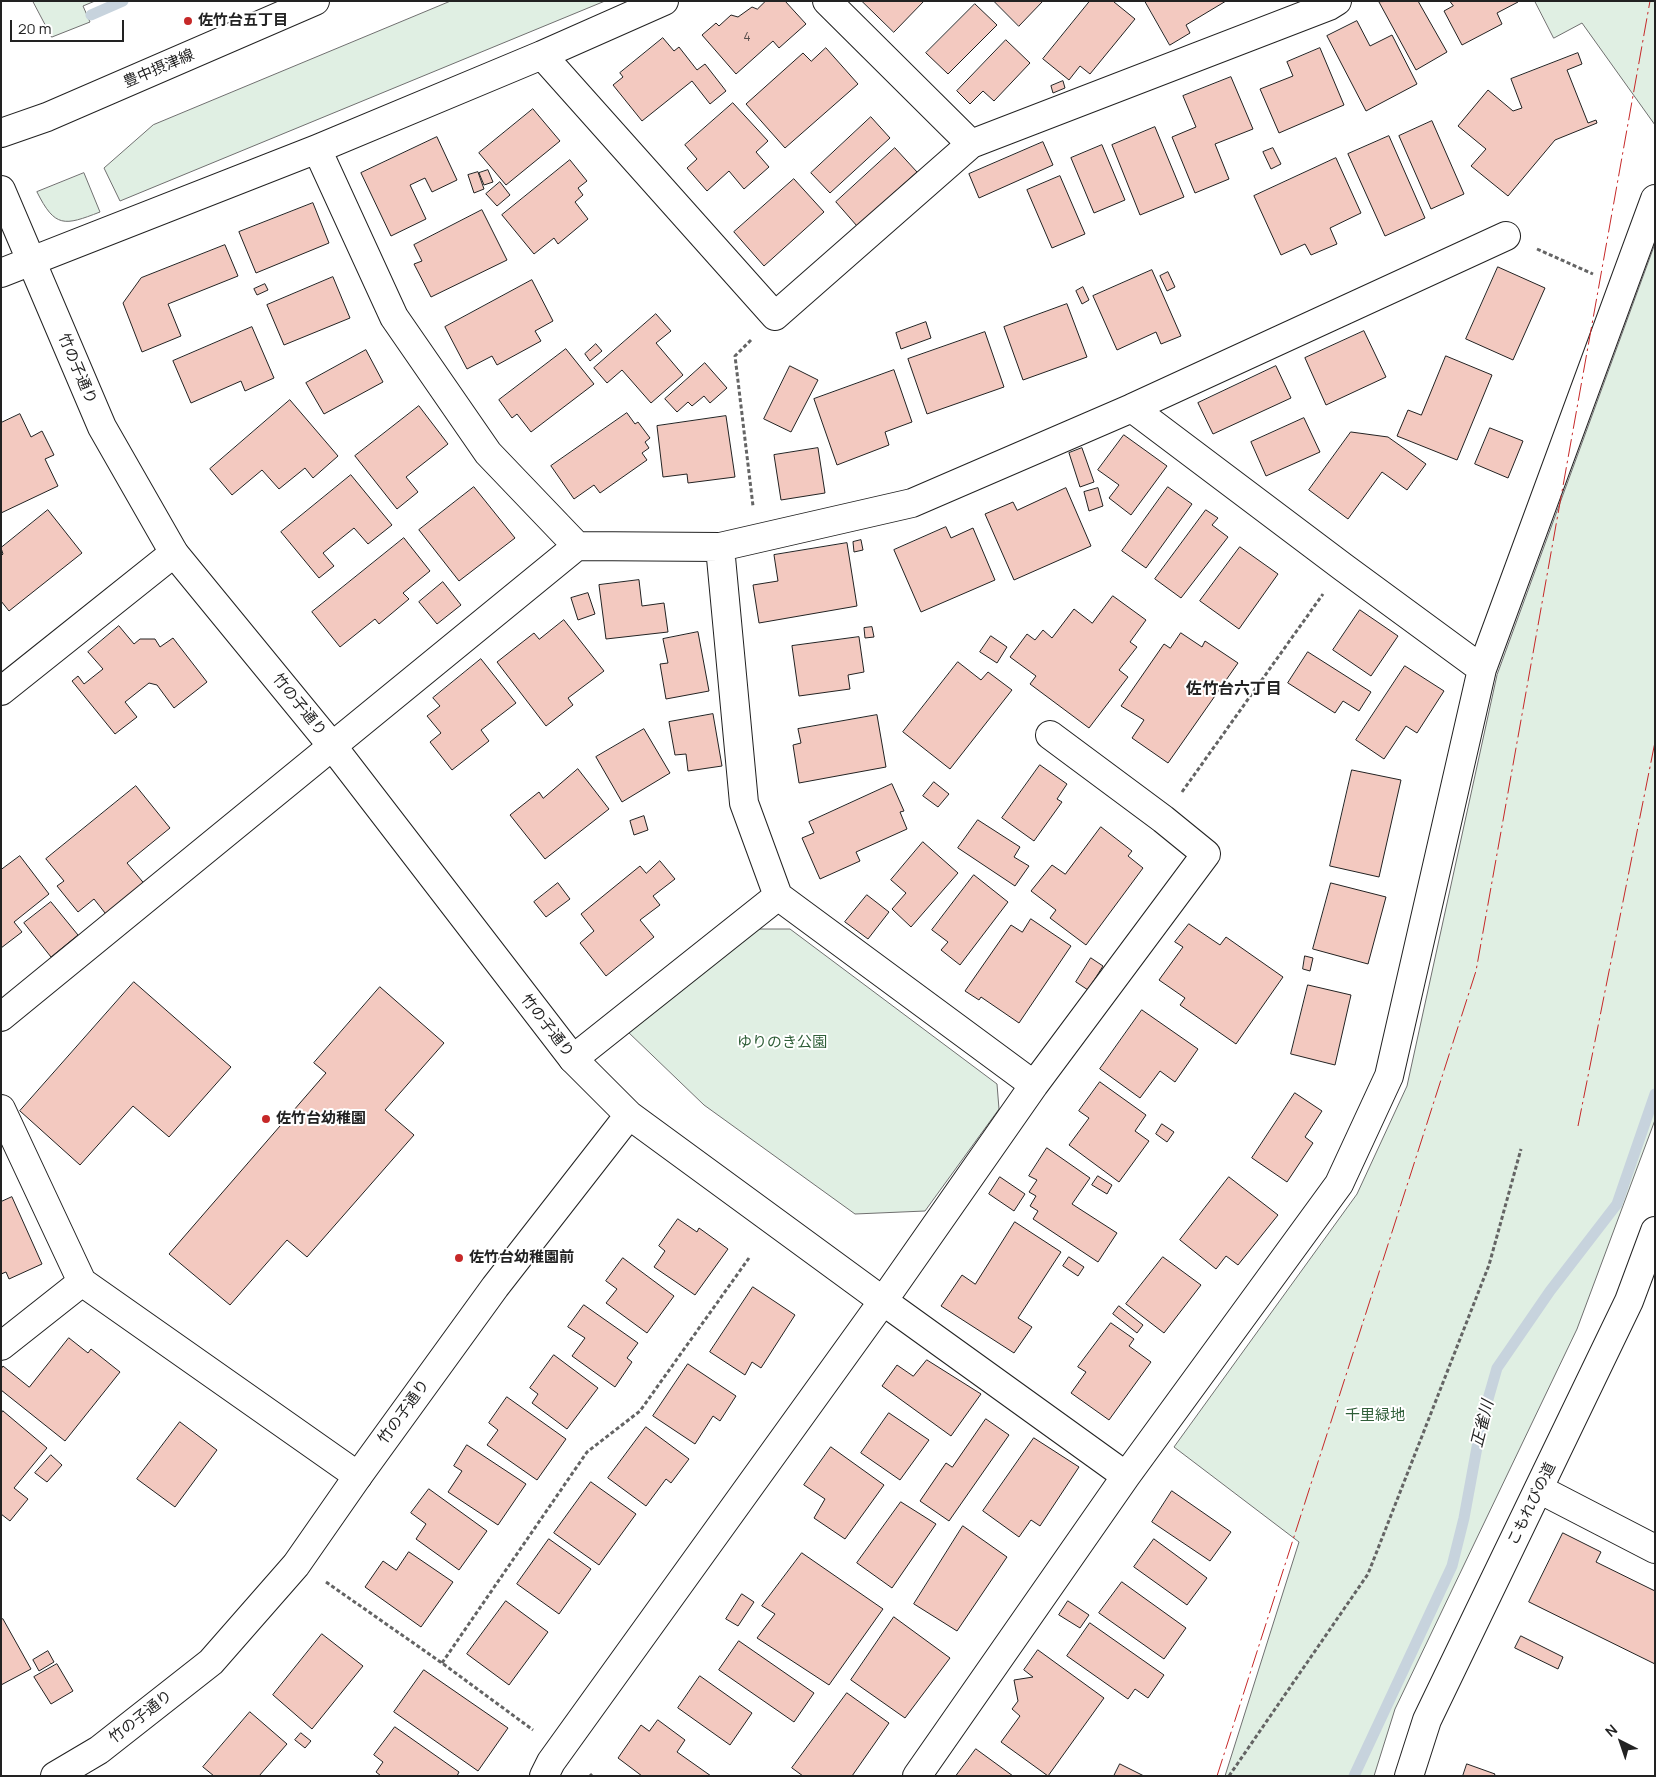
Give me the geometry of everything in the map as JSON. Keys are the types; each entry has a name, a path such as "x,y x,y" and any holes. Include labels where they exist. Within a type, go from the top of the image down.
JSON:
{"street":[{"name":"豊中摂津線","path":"1,133 47,117 315,1"},
{"path":"1,273 317,149 542,55 664,1"},
{"path":"828,1 971,144"},
{"path":"542,55 775,316 971,144 1320,10 1337,1"},
{"path":"317,149 394,317 488,453 577,546"},
{"name":"竹の子通り","path":"1,190 102,428 174,553 333,746 573,1060 630,1115 495,1287 358,1476 296,1566 211,1662 100,1750 55,1776"},
{"path":"917,1776 1126,1476 1338,1184 1389,1076 1482,669 1655,199"},
{"path":"1,1017 577,546 720,547 912,503 1132,408 1506,236"},
{"path":"1132,408 1482,669"},
{"path":"720,547 744,802 778,896 1034,1085"},
{"path":"1,691 174,553"},
{"path":"544,1776 552,1762 883,1301 1034,1085 1206,854 1163,819 1050,735"},
{"path":"573,1060 778,896"},
{"path":"1,1109 82,1282 358,1476"},
{"path":"630,1115 883,1301 1126,1476"},
{"name":"こもれびの道","path":"1409,1776 1427,1720 1629,1301 1655,1231"},
{"path":"1,1346 82,1282"},
{"path":"1539,1490 1655,1549"}],"path":[{"path":"1506,236 1622,286"},
{"path":"757,538 736,356 775,316"},
{"path":"1163,819 1343,567"},
{"path":"1229,1776 1368,1574 1489,1265 1521,1150"},
{"path":"442,1663 587,1452 640,1411 749,1258"},
{"path":"326,1582 442,1663 537,1733"}],"green space":[{"path":"33,1 95,1 83,6 90,22 52,37"},
{"path":"451,1 605,1 120,201 104,168 153,125"},
{"path":"1535,1 1655,1 1655,125 1582,23 1554,38"},
{"path":"84,173 100,212 78,220 62,221 55,218 43,204 37,192"},
{"name":"千里緑地","path":"1655,244 1655,1120 1577,1329 1395,1709 1374,1776 1225,1776 1299,1542 1174,1447 1357,1194 1407,1086 1497,675"},
{"name":"ゆりのき公園","path":"757,929 790,929 997,1084 999,1109 925,1211 855,1214 704,1105 627,1031"}],"building":[{"path":"766,1 785,1 806,24 779,48 773,41 736,74 702,35 716,23 719,26 731,15 738,17 752,7 757,9"},
{"path":"862,1 924,1 894,32"},
{"path":"994,1 1043,1 1019,26"},
{"path":"1090,1 1115,1 1135,19 1090,74 1080,66 1069,80 1043,59"},
{"path":"1145,1 1226,1 1186,25 1190,33 1170,45"},
{"path":"1418,1 1447,52 1416,70 1379,2"},
{"path":"1450,1 1518,2 1497,13 1502,24 1462,45 1444,11 1453,6"},
{"path":"975,4 997,25 948,74 926,53"},
{"path":"1357,21 1370,46 1392,35 1417,84 1366,111 1327,36"},
{"path":"663,38 674,51 679,47 697,70 705,64 726,91 710,104 692,81 642,121 613,85 623,77 620,73"},
{"path":"1006,40 1030,63 994,101 983,91 970,104 957,91"},
{"path":"826,48 858,84 785,148 746,104 803,53 811,61"},
{"path":"1320,48 1344,105 1279,133 1260,89 1293,76 1287,62"},
{"path":"1578,53 1582,64 1567,70 1588,123 1596,120 1597,123 1555,140 1508,196 1471,166 1486,149 1458,126 1488,90 1513,111 1522,108 1511,79"},
{"path":"1231,77 1253,129 1215,144 1229,179 1195,193 1172,137 1196,127 1183,96"},
{"path":"1063,81 1065,88 1053,93 1051,86"},
{"path":"733,103 768,141 756,152 769,167 744,189 729,171 707,191 687,168 697,159 685,145"},
{"path":"533,109 560,141 506,185 479,153"},
{"path":"871,117 890,138 830,193 811,173"},
{"path":"1432,121 1464,194 1431,209 1399,136"},
{"path":"1155,127 1184,197 1140,215 1112,145"},
{"path":"1389,136 1425,218 1385,236 1348,154"},
{"path":"437,137 457,180 432,192 425,178 410,185 426,219 391,236 361,173"},
{"path":"1043,142 1053,165 979,198 969,174"},
{"path":"1102,145 1125,200 1094,213 1071,158"},
{"path":"895,148 917,172 857,226 836,202"},
{"path":"1273,148 1281,164 1271,169 1263,152"},
{"path":"1336,158 1361,213 1330,228 1337,244 1311,255 1305,244 1281,255 1254,196"},
{"path":"570,160 587,181 578,188 583,195 575,202 588,219 558,244 554,238 534,254 502,215"},
{"path":"488,170 493,182 484,185 479,173"},
{"path":"478,172 484,189 474,193 468,175"},
{"path":"1060,176 1085,234 1052,248 1027,190"},
{"path":"794,179 824,212 764,266 734,232"},
{"path":"500,182 510,195 497,206 486,194"},
{"path":"313,203 329,243 256,273 239,232"},
{"path":"482,210 507,260 431,297 414,264 422,261 414,245"},
{"path":"225,245 238,276 168,304 181,336 142,352 123,303 141,278"},
{"path":"1498,267 1545,288 1513,360 1466,339"},
{"path":"1152,270 1181,336 1161,344 1156,332 1117,350 1093,296"},
{"path":"1168,272 1175,287 1167,291 1160,276"},
{"path":"333,277 350,318 284,345 267,305"},
{"path":"532,280 553,321 535,331 541,341 497,365 492,356 467,369 445,327"},
{"path":"265,284 268,290 257,295 254,289"},
{"path":"1083,287 1089,300 1082,304 1076,291"},
{"path":"1067,304 1087,357 1023,380 1004,327"},
{"path":"656,314 671,331 656,343 683,375 651,403 622,370 607,383 594,368"},
{"path":"926,322 931,338 901,349 896,333"},
{"path":"252,327 274,378 245,391 241,381 191,403 173,361"},
{"path":"1364,331 1386,377 1326,405 1305,358"},
{"path":"985,332 1004,387 927,414 908,359"},
{"path":"596,344 602,351 590,361 585,354"},
{"path":"566,349 594,384 531,432 517,414 512,418 499,400"},
{"path":"366,350 383,382 324,414 306,383"},
{"path":"1446,356 1492,375 1457,460 1397,436 1408,410 1421,415"},
{"path":"705,363 727,388 710,403 704,396 692,406 688,402 677,412 665,399"},
{"path":"790,366 818,380 791,432 764,419"},
{"path":"1276,366 1291,398 1213,434 1198,403"},
{"path":"894,370 912,422 885,432 889,445 837,465 814,399"},
{"path":"290,400 338,456 313,478 305,468 279,489 262,470 232,495 210,469"},
{"path":"419,406 448,444 406,477 418,492 397,509 355,456"},
{"path":"627,413 635,424 638,422 650,438 645,442 649,448 642,453 647,460 600,493 594,485 574,499 551,466"},
{"path":"20,414 31,437 42,431 54,455 45,459 58,486 1,513 1,423"},
{"path":"726,416 735,477 688,483 687,474 663,477 657,426"},
{"path":"1304,418 1320,452 1266,476 1251,442"},
{"path":"1490,428 1523,441 1508,478 1475,464"},
{"path":"1351,432 1388,437 1426,464 1407,490 1382,472 1348,519 1309,490"},
{"path":"1124,435 1167,466 1131,515 1109,498 1119,485 1098,470"},
{"path":"818,448 825,493 781,500 774,455"},
{"path":"1082,448 1094,482 1080,487 1069,453"},
{"path":"351,475 392,525 368,544 354,528 323,553 334,566 319,578 281,532"},
{"path":"474,487 515,538 459,581 419,530"},
{"path":"1168,487 1192,504 1146,568 1122,551"},
{"path":"1066,488 1091,546 1014,580 985,514 1013,502 1017,510"},
{"path":"1098,488 1103,506 1089,511 1084,492"},
{"path":"48,510 82,553 9,611 1,601 1,556 3,554 1,548"},
{"path":"1206,510 1218,518 1212,525 1228,537 1181,598 1155,579"},
{"path":"946,527 951,538 973,528 995,580 921,612 894,550"},
{"path":"404,538 430,571 403,593 409,599 379,624 375,619 340,647 312,612"},
{"path":"861,540 863,550 854,552 853,542"},
{"path":"847,543 857,606 759,623 753,585 778,581 774,555"},
{"path":"1240,547 1278,574 1239,629 1200,601"},
{"path":"639,580 642,606 664,603 668,632 606,639 599,585"},
{"path":"443,582 461,605 437,624 419,602"},
{"path":"588,593 595,614 578,620 571,598"},
{"path":"1113,596 1146,620 1130,642 1137,647 1119,670 1128,677 1089,728 1030,684 1036,676 1010,657 1027,634 1035,640 1043,630 1052,638 1074,609 1092,623"},
{"path":"1360,610 1398,636 1371,676 1333,650"},
{"path":"564,620 604,671 568,698 573,705 546,726 497,662 534,633 539,639"},
{"path":"119,626 134,644 140,639 155,639 160,647 173,638 207,682 174,708 157,685 149,683 125,702 137,717 115,734 72,681 78,676 84,684 103,669 88,652"},
{"path":"872,627 874,637 865,638 864,628"},
{"path":"698,632 709,691 666,699 660,664 668,663 663,639"},
{"path":"1181,633 1202,647 1205,641 1238,663 1168,763 1132,738 1144,720 1121,706 1164,644 1170,648"},
{"path":"991,636 1007,647 997,663 980,652"},
{"path":"859,637 864,672 848,675 850,689 799,696 792,646"},
{"path":"1308,652 1371,692 1359,711 1343,701 1335,713 1288,683"},
{"path":"481,659 516,703 481,730 489,741 452,770 430,742 441,733 427,716 440,706 433,698"},
{"path":"958,662 981,680 988,672 1012,690 950,769 903,732"},
{"path":"1405,666 1444,691 1417,733 1406,726 1384,759 1356,740"},
{"path":"713,714 722,766 688,771 686,754 675,755 669,722"},
{"path":"877,715 886,767 799,783 793,745 801,743 798,729"},
{"path":"644,729 670,773 622,802 596,757"},
{"path":"1040,765 1067,784 1057,799 1062,802 1034,841 1002,818"},
{"path":"578,769 609,809 545,859 510,815 539,792 543,798"},
{"path":"1352,770 1401,780 1379,877 1330,866"},
{"path":"934,782 949,794 938,807 923,796"},
{"path":"892,784 904,811 900,812 907,829 856,852 860,861 820,879 802,838 814,833 809,822"},
{"path":"136,786 170,828 127,863 147,887 109,918 94,899 78,912 57,886 64,881 46,859"},
{"path":"644,816 648,830 634,835 630,821"},
{"path":"978,820 1020,847 1014,857 1029,866 1015,886 958,848"},
{"path":"1101,827 1132,851 1128,856 1143,868 1086,945 1050,918 1056,910 1031,891 1052,865 1065,874"},
{"path":"923,842 958,873 911,927 892,909 906,893 891,880"},
{"path":"20,856 49,894 14,922 22,932 1,948 1,870"},
{"path":"660,861 675,879 653,896 660,905 640,920 654,937 606,976 580,943 594,931 581,914 640,866 646,873"},
{"path":"974,875 1008,902 960,965 941,950 948,942 932,930"},
{"path":"558,883 570,899 546,917 534,902"},
{"path":"1331,883 1386,897 1368,964 1313,949"},
{"path":"867,895 889,912 868,939 845,922"},
{"path":"51,902 78,935 51,957 24,923"},
{"path":"1031,919 1071,946 1019,1023 981,997 979,1000 965,991 1011,925 1022,932"},
{"path":"1189,924 1220,945 1226,937 1283,977 1236,1044 1180,1005 1185,998 1159,980 1183,947 1175,942"},
{"path":"1305,956 1313,958 1310,971 1303,969"},
{"path":"1091,958 1103,966 1088,990 1076,982"},
{"path":"134,982 231,1067 169,1137 133,1106 80,1165 20,1111"},
{"path":"1308,985 1351,995 1335,1065 1291,1054"},
{"path":"380,987 444,1043 385,1110 414,1135 307,1257 287,1240 230,1305 169,1254 326,1073 314,1063"},
{"path":"1142,1010 1198,1049 1175,1082 1160,1071 1140,1098 1100,1069"},
{"path":"1100,1082 1146,1115 1135,1131 1149,1141 1119,1182 1069,1145 1089,1118 1079,1111"},
{"path":"1295,1093 1322,1111 1305,1137 1313,1143 1287,1182 1252,1158"},
{"path":"1162,1124 1174,1132 1167,1142 1156,1134"},
{"path":"1047,1148 1090,1178 1072,1204 1117,1233 1098,1262 1033,1219 1038,1211 1030,1206 1036,1196 1029,1192 1037,1180 1029,1176"},
{"path":"1098,1176 1112,1185 1107,1194 1092,1185"},
{"path":"1000,1177 1025,1194 1014,1211 989,1194"},
{"path":"1229,1177 1278,1215 1238,1265 1226,1256 1216,1269 1180,1240"},
{"path":"12,1197 42,1264 9,1279 6,1272 1,1274 1,1202"},
{"path":"678,1219 697,1232 699,1228 728,1249 695,1295 654,1267 665,1251 659,1246"},
{"path":"1015,1222 1061,1252 1018,1318 1032,1327 1014,1353 941,1306 962,1275 975,1284"},
{"path":"1069,1257 1084,1267 1078,1276 1063,1266"},
{"path":"1163,1257 1201,1285 1164,1333 1126,1304"},
{"path":"623,1258 674,1296 647,1333 606,1303 617,1289 606,1281"},
{"path":"753,1287 795,1315 761,1368 752,1362 745,1375 710,1352"},
{"path":"584,1305 638,1343 627,1358 632,1362 615,1387 572,1356 585,1338 568,1327"},
{"path":"1119,1306 1143,1325 1137,1333 1113,1314"},
{"path":"1111,1323 1134,1339 1129,1346 1151,1362 1109,1420 1071,1393 1086,1372 1078,1367"},
{"path":"69,1338 88,1353 91,1349 120,1372 65,1441 1,1390 1,1369 3,1366 29,1387"},
{"path":"554,1355 598,1388 567,1429 532,1403 538,1394 530,1388"},
{"path":"927,1360 981,1394 951,1436 882,1386 897,1365 913,1376"},
{"path":"688,1364 736,1396 720,1421 713,1416 695,1444 653,1416"},
{"path":"507,1397 566,1439 537,1480 487,1445 498,1430 489,1423"},
{"path":"3,1411 47,1448 14,1488 28,1499 10,1521 1,1514 1,1414"},
{"path":"889,1413 929,1440 900,1480 861,1453"},
{"path":"986,1419 1009,1435 949,1521 920,1501 946,1463 952,1467"},
{"path":"180,1422 217,1450 175,1507 137,1479"},
{"path":"646,1427 689,1459 671,1483 666,1479 646,1506 608,1478"},
{"path":"1034,1438 1079,1467 1040,1526 1031,1520 1019,1537 983,1511"},
{"path":"467,1445 526,1484 498,1525 448,1492 462,1471 454,1466"},
{"path":"831,1447 884,1485 845,1539 814,1518 825,1499 804,1485"},
{"path":"51,1455 62,1465 47,1482 35,1473"},
{"path":"591,1482 636,1514 599,1565 554,1533"},
{"path":"429,1489 487,1531 459,1570 416,1539 426,1524 411,1513"},
{"path":"1172,1491 1231,1532 1210,1561 1152,1522"},
{"path":"901,1502 936,1524 892,1588 857,1563"},
{"path":"963,1526 1007,1557 957,1631 914,1604"},
{"path":"1563,1533 1601,1552 1596,1562 1655,1591 1655,1664 1529,1602"},
{"path":"549,1539 591,1569 559,1614 517,1584"},
{"path":"1154,1539 1207,1578 1187,1605 1134,1567"},
{"path":"409,1552 453,1582 421,1627 365,1587 383,1561 396,1570"},
{"path":"802,1553 883,1609 829,1685 757,1638 775,1614 762,1606"},
{"path":"1122,1582 1186,1628 1164,1659 1099,1613"},
{"path":"742,1594 754,1602 738,1626 726,1619"},
{"path":"506,1601 548,1632 509,1685 467,1654"},
{"path":"1068,1601 1089,1615 1080,1628 1059,1615"},
{"path":"894,1617 950,1658 905,1718 851,1680"},
{"path":"3,1619 31,1669 1,1685 1,1620"},
{"path":"1090,1623 1164,1675 1148,1698 1135,1689 1128,1699 1067,1656"},
{"path":"322,1634 363,1666 312,1729 273,1695"},
{"path":"1521,1636 1563,1657 1558,1669 1515,1648"},
{"path":"739,1641 814,1693 794,1722 719,1670"},
{"path":"1038,1650 1104,1698 1048,1776 1001,1742 1020,1716 1012,1709 1018,1701 1014,1680 1033,1677 1024,1670"},
{"path":"48,1651 54,1662 39,1671 33,1660"},
{"path":"57,1664 73,1691 51,1704 34,1677"},
{"path":"424,1670 508,1728 478,1771 394,1712"},
{"path":"700,1676 752,1713 730,1745 678,1708"},
{"path":"847,1693 889,1723 852,1776 803,1776 792,1768"},
{"path":"250,1712 287,1744 259,1776 214,1776 203,1767"},
{"path":"658,1720 685,1740 677,1752 711,1776 642,1776 618,1758 641,1725 649,1731"},
{"path":"395,1727 459,1772 457,1776 381,1776 376,1772 383,1762 374,1755"},
{"path":"301,1733 311,1741 305,1748 295,1740"},
{"path":"976,1749 1013,1776 956,1776"},
{"path":"1120,1764 1144,1776 1114,1776"},
{"path":"1467,1764 1495,1774 1494,1776 1463,1776"}],"waterway":[{"path":"91,15 123,1"},
{"name":"正雀川","path":"1354,1776 1452,1566 1464,1518 1482,1420 1497,1368 1550,1291 1617,1204 1655,1094"}],"power":[{"path":"1217,1776 1476,971 1650,1"},
{"path":"1578,1126 1655,742"}],"place":[{"name":"佐竹台五丁目","path":"188,21"},
{"name":"佐竹台幼稚園","path":"266,1119"},
{"name":"佐竹台幼稚園前","path":"459,1258"}],"district":[{"name":"佐竹台六丁目","path":"1234,690"}]}
